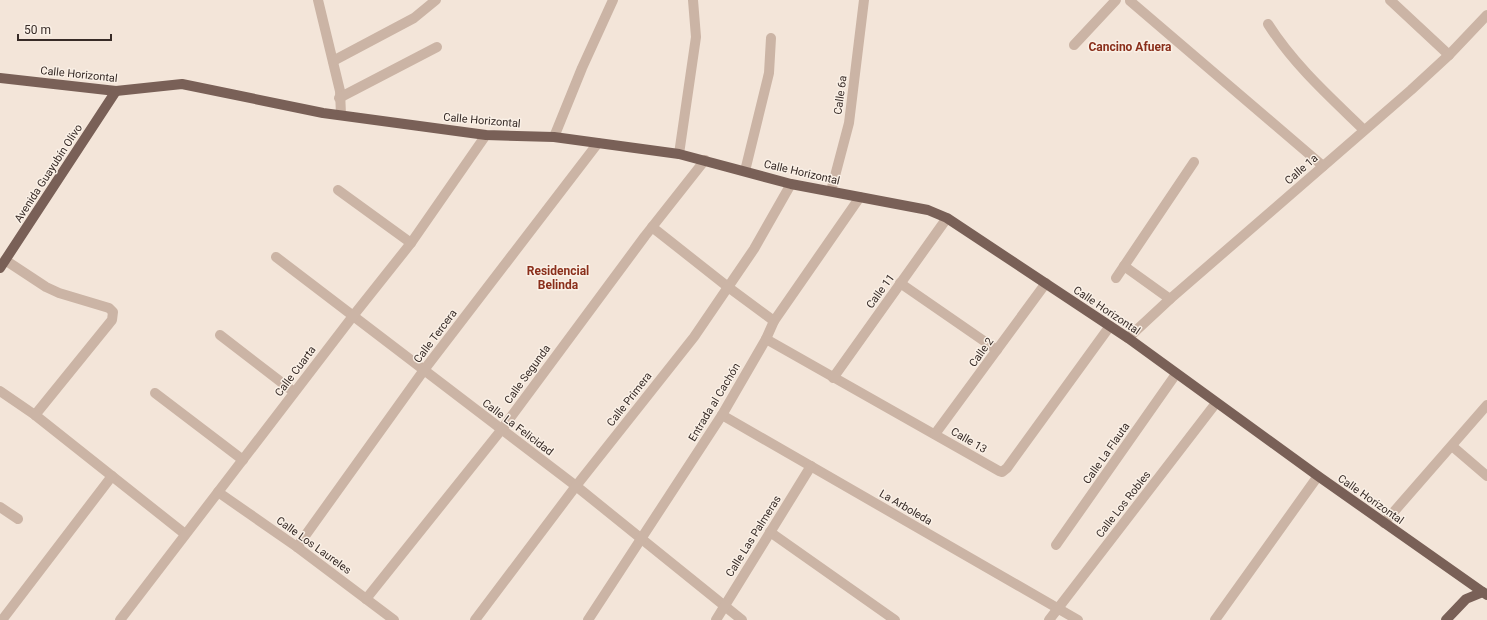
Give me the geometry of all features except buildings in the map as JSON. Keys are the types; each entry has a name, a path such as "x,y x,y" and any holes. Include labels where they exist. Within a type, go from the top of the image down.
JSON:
{"main road":[{"name":"Calle Horizontal","path":"0,78 116,91 182,84 323,113 486,135 554,137 679,154 791,184 928,210 947,218 1128,338 1318,476 1485,593"},
{"name":"Avenida Guayubín Olivo","path":"3,264 116,91"},
{"path":"1446,620 1466,599 1485,593"}],"street":[{"path":"318,0 333,61 340,98 341,115"},
{"path":"333,61 414,18 436,0"},
{"path":"554,137 582,68 613,0"},
{"path":"679,154 696,37 693,0"},
{"name":"Calle 6a","path":"831,191 849,122 864,0"},
{"path":"1074,45 1116,0"},
{"path":"1130,0 1323,166"},
{"path":"1390,0 1449,55"},
{"name":"Calle 1a","path":"1128,338 1449,55 1487,15"},
{"path":"1268,24 1281,44 1302,70 1364,130"},
{"path":"745,171 769,73 770,38"},
{"path":"340,98 437,47"},
{"name":"Calle Cuarta","path":"120,620 294,392 411,243 486,135"},
{"name":"Calle Tercera","path":"297,547 424,370 598,143"},
{"name":"Calle Segunda","path":"366,599 502,429 652,228 705,160"},
{"path":"1116,278 1194,162"},
{"name":"Calle Primera","path":"475,620 576,486 694,337 754,249 791,184"},
{"path":"338,190 411,243"},
{"name":"Entrada al Cachón","path":"588,620 722,415 766,339 774,321 860,197"},
{"name":"Calle 11","path":"833,378 947,218"},
{"path":"652,228 774,321"},
{"name":"Calle La Felicidad","path":"276,257 576,486 742,620"},
{"path":"3,264 59,293 109,308 113,312 112,320 35,415"},
{"path":"1124,266 1170,300"},
{"path":"900,283 997,350"},
{"name":"Calle 2","path":"935,434 1046,283"},
{"name":"Calle 13","path":"766,339 1002,472 1007,468 1110,326"},
{"path":"220,335 294,392"},
{"name":"Calle La Flauta","path":"1056,545 1176,374"},
{"path":"0,391 35,415 185,534"},
{"path":"155,393 243,460"},
{"name":"Calle Los Robles","path":"1049,620 1216,403"},
{"path":"1384,523 1487,405"},
{"name":"La Arboleda","path":"722,415 1078,620"},
{"path":"1452,446 1487,476"},
{"name":"Calle Las Palmeras","path":"716,620 811,466"},
{"path":"2,620 112,476"},
{"path":"1215,620 1318,476"},
{"name":"Calle Los Laureles","path":"218,492 297,547 394,620"},
{"path":"0,506 18,519"},
{"path":"770,532 895,620"}],"district":[{"name":"Cancino Afuera","path":"1130,47"},
{"name":"Residencial Belinda","path":"558,278"}]}
